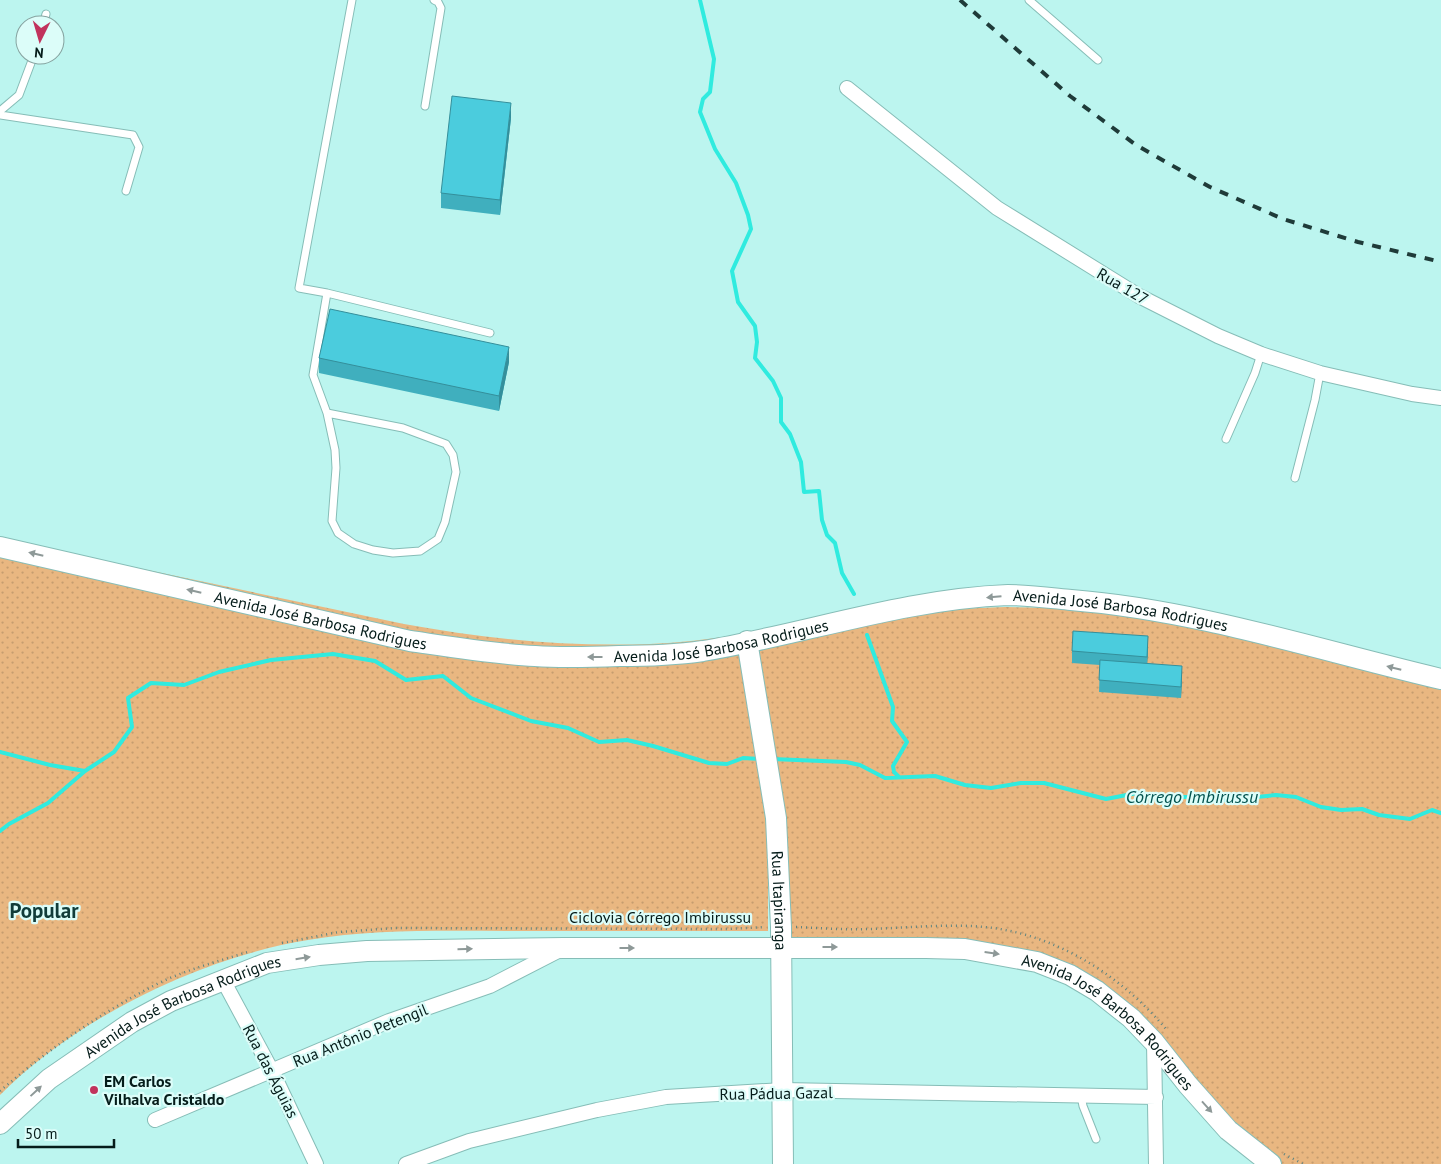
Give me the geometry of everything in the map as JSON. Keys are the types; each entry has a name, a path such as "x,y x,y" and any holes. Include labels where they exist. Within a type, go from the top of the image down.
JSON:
{"main road":[{"name":"Avenida José Barbosa Rodrigues","path":"0,547 410,641 474,651 537,657 653,656 702,651 902,608 1010,595 1112,603 1178,614 1441,679"},
{"name":"Rua Itapiranga","path":"747,642 776,818 781,927 783,1164"},
{"name":"Avenida José Barbosa Rodrigues","path":"0,1124 49,1079 132,1022 171,1000 267,963 319,955 367,951 781,947 965,949 1037,962 1070,975 1097,992 1131,1018 1162,1038 1188,1085 1228,1130 1275,1157"}],"street":[{"name":"Rua 127","path":"847,88 1005,213 1139,296 1218,336 1261,354 1320,372 1412,394 1441,398"},
{"name":"Rua Antônio Petengil","path":"155,1120 389,1021 490,986 564,948"},
{"name":"Rua das Águias","path":"223,980 272,1071 316,1164"},
{"path":"1156,1164 1156,1097 1162,1038"},
{"name":"Rua Pádua Gazal","path":"406,1164 469,1141 597,1110 666,1097 782,1090 1156,1097"}],"lane":[{"path":"352,0 299,288 328,293 490,333"},
{"path":"425,106 441,8 438,2 434,0"},
{"path":"1029,0 1098,60"},
{"path":"0,111 19,96 30,65"},
{"path":"0,116 133,135 139,147 126,191"},
{"path":"327,413 403,428 446,444 453,455 456,472 445,522 438,539 420,551 393,553 373,550 354,544 338,533 332,521 336,459 327,413 313,375 328,293"},
{"path":"1226,439 1255,374 1261,354"},
{"path":"1295,478 1315,400 1320,372"},
{"path":"1081,1096 1096,1139"}],"path":[{"name":"Ciclovia Córrego Imbirussu","path":"274,945 340,932 395,928 727,929 781,927 866,929 968,926 1021,934 1059,948 1112,978 1135,996 1162,1038"},
{"path":"0,1091 52,1049 131,999 162,982 195,968 250,951"},
{"path":"1275,1157 1303,1164"}],"shaded area":[{"path":"0,539 404,624 465,634 527,641 619,645 672,643 737,635 764,805 768,844 768,931 408,931 333,936 267,948 184,976 143,995 103,1017 65,1041 31,1067 0,1095"},
{"path":"1005,607 1058,608 1171,622 1441,686 1441,1164 1254,1164 1224,1139 1130,1020 1041,964 771,946 771,858 768,819 740,649 897,617 954,609"}],"building":[{"path":"452,96 511,103 500,200 441,193"},
{"path":"330,309 509,347 499,396 319,358"},
{"path":"1073,631 1148,636 1147,657 1072,651"},
{"path":"1100,660 1182,666 1181,687 1099,680"}],"waterway":[{"path":"700,0 714,59 710,92 703,99 700,112 715,149 736,183 751,229 732,271 738,302 755,326 757,342 755,358 773,381 781,398 781,422 790,434 801,462 804,492 819,491 822,520 827,535 835,543 842,573 854,594"},
{"path":"867,635 893,707 892,721 907,742 893,766 894,772 899,777"},
{"name":"Córrego Imbirussu","path":"0,831 9,824 48,803 85,771 114,752 132,727 128,698 151,683 184,685 219,672 271,660 333,654 375,661 406,680 443,676 471,698 531,721 568,728 599,742 627,740 709,763 727,764 743,758 760,759"},
{"path":"0,752 50,765 85,771"},
{"name":"Córrego Imbirussu","path":"772,759 846,762 860,765 885,778 935,776 965,785 991,788 1021,783 1044,783 1106,799 1137,793 1165,797 1198,797 1226,800 1276,795 1296,797 1321,807 1341,810 1362,809 1379,815 1410,819 1432,810 1441,813"}],"railway":[{"path":"960,0 1070,96 1136,145 1210,187 1283,219 1358,242 1441,262"}],"place":[{"name":"EM Carlos Vilhalva Cristaldo","path":"94,1090"}],"district":[{"name":"Popular","path":"44,910"}]}
